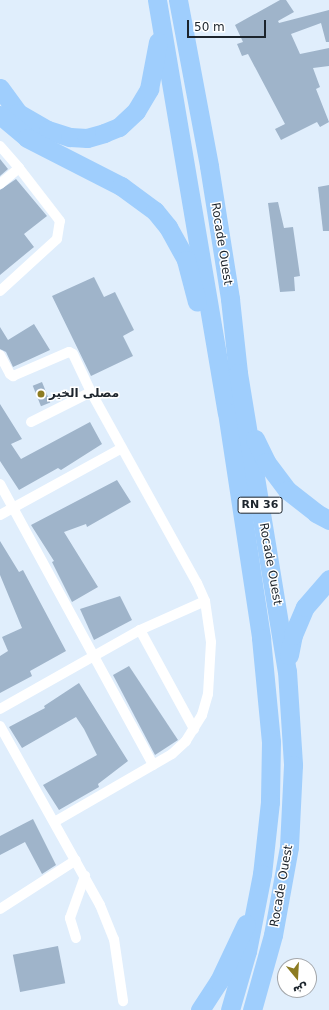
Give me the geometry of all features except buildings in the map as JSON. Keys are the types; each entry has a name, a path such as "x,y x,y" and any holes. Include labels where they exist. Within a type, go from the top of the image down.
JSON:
{"highway":[{"name":"Rocade Ouest","path":"178,0 209,166 244,412 287,671 293,765 289,847 273,935 252,1010"},
{"name":"Rocade Ouest","path":"158,2 225,401 261,638 271,742 270,802 257,906 230,1010"},
{"path":"0,88 18,112 48,130 70,137 86,138 119,126 136,111 149,90 158,47 158,2"},
{"path":"0,115 27,138 138,196 168,227 186,260 225,401"},
{"path":"244,412 259,447 274,474 299,501 329,520"},
{"path":"287,671 293,635 298,622 313,595 329,579"},
{"path":"200,1010 219,981 257,906"}],"street":[{"path":"0,146 60,221 57,239 0,291"},
{"path":"0,184 19,168"},
{"path":"0,355 10,374 13,376 69,352 73,354 91,392 205,601 211,642 211,667 208,694 194,730 172,754 54,822"},
{"path":"31,422 91,392"},
{"path":"0,515 122,448"},
{"path":"0,484 92,656 153,765"},
{"path":"0,709 140,630 205,601"},
{"path":"140,630 194,730"},
{"path":"0,726 85,876 114,939 122,1001"},
{"path":"0,909 76,860"},
{"path":"76,938 70,918 85,876"}],"place":[{"name":"مصلى الخير","path":"41,394"}]}
